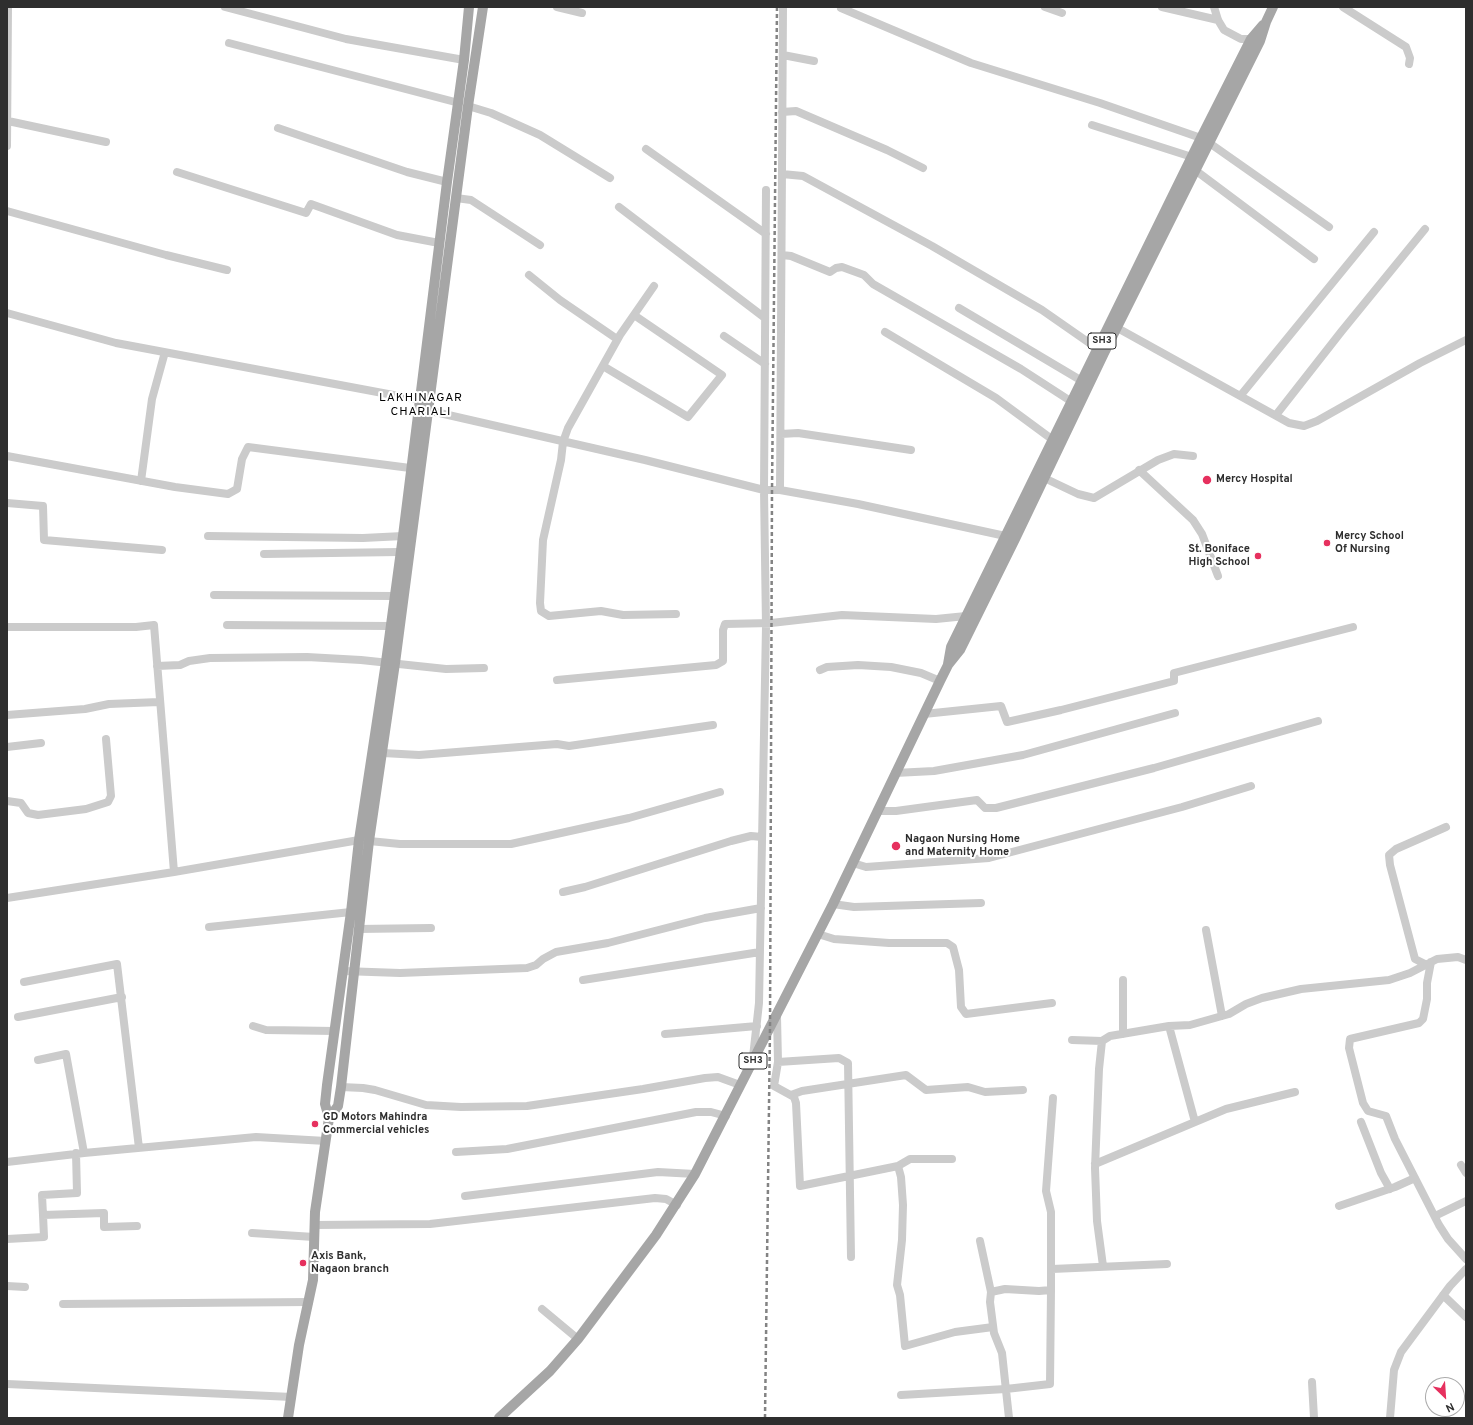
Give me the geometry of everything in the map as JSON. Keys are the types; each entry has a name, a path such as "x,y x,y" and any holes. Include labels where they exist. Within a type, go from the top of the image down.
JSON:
{"main road":[{"path":"329,1118 338,1106 341,1087 355,972 364,841 383,753 391,663 390,626 399,552 403,536 410,468 422,406 456,198 463,104 464,60 469,7"},
{"path":"288,1418 299,1345 313,1280 314,1225 329,1118 325,1104 351,912 364,841 391,663 447,182 483,7"},
{"name":"SH3","path":"498,1418 550,1371 578,1339 677,1205 695,1174 726,1116 740,1085 777,1016 833,904 940,680 948,665 960,650 1010,537 1113,326 1192,157 1204,140 1260,41 1273,7"},
{"name":"SH3","path":"1040,476 1053,440 1098,349 1113,326 1194,170 1204,140 1251,39 1266,22"},
{"name":"SH3","path":"948,665 950,647 1010,537"}],"street":[{"path":"7,146 8,7"},
{"path":"225,7 346,39 464,60"},
{"path":"557,7 582,12"},
{"path":"780,490 783,7"},
{"path":"1045,7 1062,13"},
{"path":"1162,7 1218,20"},
{"path":"1214,7 1218,20 1224,30 1241,38 1251,39"},
{"path":"1342,7 1406,48 1410,58 1409,64"},
{"path":"841,8 971,63 1100,103 1204,140 1329,228"},
{"path":"229,43 463,104 491,113 540,135 610,178"},
{"path":"783,55 814,61"},
{"path":"782,112 796,111 887,150 923,168"},
{"path":"8,121 106,142"},
{"path":"1092,125 1192,157"},
{"path":"278,128 407,172 447,182"},
{"path":"646,149 766,234"},
{"path":"1194,170 1314,259"},
{"path":"177,172 306,213 310,204 397,235 439,243"},
{"path":"782,174 803,176 932,246 1042,310 1098,349"},
{"path":"752,1062 760,1003 766,623 764,490 766,190"},
{"path":"456,198 471,200 540,245"},
{"path":"620,207 765,318"},
{"path":"7,210 166,255 227,270"},
{"path":"1276,415 1425,229"},
{"path":"1241,395 1374,232"},
{"path":"782,255 791,256 830,272 836,268 842,267 864,275 873,284 1021,369 1072,402"},
{"path":"529,275 560,300 618,339"},
{"path":"654,286 618,339 563,442 561,460 543,540 540,572 541,611 549,616 601,611 623,615 676,614"},
{"path":"959,308 1082,381"},
{"path":"7,313 116,343 422,406 563,442 645,460 764,490 780,490 858,504 1010,537"},
{"path":"603,366 688,417 722,375 634,315"},
{"path":"1113,326 1290,423 1304,426 1317,422 1420,363 1466,340"},
{"path":"886,332 996,398 1053,440"},
{"path":"724,336 765,364"},
{"path":"141,481 152,400 165,352"},
{"path":"781,434 798,433 911,450"},
{"path":"7,456 141,481 228,494 237,489 242,459 248,447 410,468"},
{"path":"1040,476 1078,494 1094,498 1110,490 1138,470 1158,460 1174,454 1193,456"},
{"path":"1138,470 1193,520 1202,534 1218,576"},
{"path":"7,503 43,506 44,540 162,550"},
{"path":"208,536 363,538 403,536"},
{"path":"264,554 399,552"},
{"path":"214,595 394,596"},
{"path":"557,680 716,665 723,661 723,630 726,624 766,623 842,615 936,619 966,616"},
{"path":"7,627 136,627 154,625 156,666 174,872"},
{"path":"227,625 390,626"},
{"path":"924,714 1002,706 1007,722 1061,710 1174,681 1174,673 1353,627"},
{"path":"156,666 224,657 308,657 391,663 446,669 484,668"},
{"path":"820,670 827,667 891,667 921,673 940,680"},
{"path":"7,715 85,709 110,704 159,702"},
{"path":"895,773 934,771 1023,755 1175,713"},
{"path":"877,811 896,811 976,800 985,808 996,808 1154,768 1318,721"},
{"path":"383,753 419,754 557,744 569,746 713,725"},
{"path":"7,801 21,803 28,813 38,815 86,809 108,802 111,796 106,739"},
{"path":"7,747 41,743"},
{"path":"853,863 866,867 989,858 1182,807 1251,786"},
{"path":"7,898 364,841 408,844 511,844 629,818 720,792"},
{"path":"1428,963 1415,959 1390,864 1389,855 1396,850 1446,827"},
{"path":"563,892 585,887 731,841 751,836 762,837"},
{"path":"833,904 854,907 981,903"},
{"path":"343,971 400,973 527,968 536,965 543,959 556,952 608,943 705,918 761,908"},
{"path":"209,927 351,912"},
{"path":"358,929 431,928"},
{"path":"1206,930 1222,1016"},
{"path":"818,934 834,939 889,944 947,943 953,948 959,970 961,1007 966,1014 1052,1003"},
{"path":"583,980 760,952"},
{"path":"1072,1040 1102,1041 1110,1036 1168,1026 1190,1025 1222,1016 1262,998 1301,988 1389,980 1410,973 1437,959 1463,957"},
{"path":"1428,963 1427,999 1423,1019 1419,1023 1350,1039 1349,1048 1363,1103 1368,1112 1386,1116 1395,1139 1414,1178 1435,1216 1448,1239 1466,1259"},
{"path":"24,982 117,964 139,1148"},
{"path":"1123,980 1123,1034"},
{"path":"18,1017 122,997"},
{"path":"777,1016 778,1062 774,1086 794,1097 796,1103 800,1186 898,1166 910,1159 952,1159"},
{"path":"253,1026 266,1030 335,1031"},
{"path":"665,1034 757,1026"},
{"path":"1168,1026 1195,1122"},
{"path":"1102,1041 1095,1164 1097,1221 1103,1266"},
{"path":"7,1239 44,1237 42,1195 77,1193 80,1153 66,1054 38,1060"},
{"path":"778,1062 839,1058 848,1064 850,1084 851,1257"},
{"path":"790,1096 802,1091 906,1075 926,1090 968,1087 985,1092 1023,1090"},
{"path":"341,1087 363,1088 426,1105 461,1107 527,1106 643,1090 705,1078 718,1077 740,1085"},
{"path":"1095,1164 1226,1109 1294,1092"},
{"path":"901,1395 1006,1389 1050,1384 1052,1269 1050,1212 1046,1191 1053,1098"},
{"path":"456,1152 507,1149 696,1112 711,1112 726,1116"},
{"path":"1361,1122 1381,1173 1390,1189"},
{"path":"7,1162 80,1153 256,1137 326,1141"},
{"path":"1461,1165 1466,1173"},
{"path":"898,1166 901,1177 903,1205 902,1240 897,1285 900,1295 905,1346 955,1332 993,1327"},
{"path":"465,1196 658,1172 695,1174"},
{"path":"1339,1206 1390,1189 1414,1178"},
{"path":"314,1225 430,1224 655,1198 666,1199 677,1205"},
{"path":"1435,1216 1466,1201"},
{"path":"43,1215 104,1213 104,1226 137,1226"},
{"path":"252,1233 314,1237"},
{"path":"980,1241 991,1292 990,1302 993,1327 1002,1353 1008,1418"},
{"path":"1052,1269 1167,1264"},
{"path":"1390,1418 1394,1370 1401,1352 1443,1295 1466,1269"},
{"path":"7,1286 25,1287"},
{"path":"991,1292 1005,1289 1052,1290"},
{"path":"1443,1295 1466,1318"},
{"path":"63,1304 309,1302"},
{"path":"542,1309 578,1339"},
{"path":"1312,1382 1314,1418"},
{"path":"7,1384 292,1397"}],"railway":[{"path":"765,1418 770,1029 772,490 777,7"}],"place":[{"name":"Mercy Hospital","path":"1207,480"},
{"name":"Mercy School Of Nursing","path":"1327,543"},
{"name":"St. Boniface High School","path":"1258,556"},
{"name":"Nagaon Nursing Home and Maternity Home","path":"896,846"},
{"name":"GD Motors Mahindra Commercial vehicles","path":"315,1124"},
{"name":"Axis Bank, Nagaon branch","path":"303,1263"}],"district":[{"name":"LAKHINAGAR CHARIALI","path":"421,406"}]}
